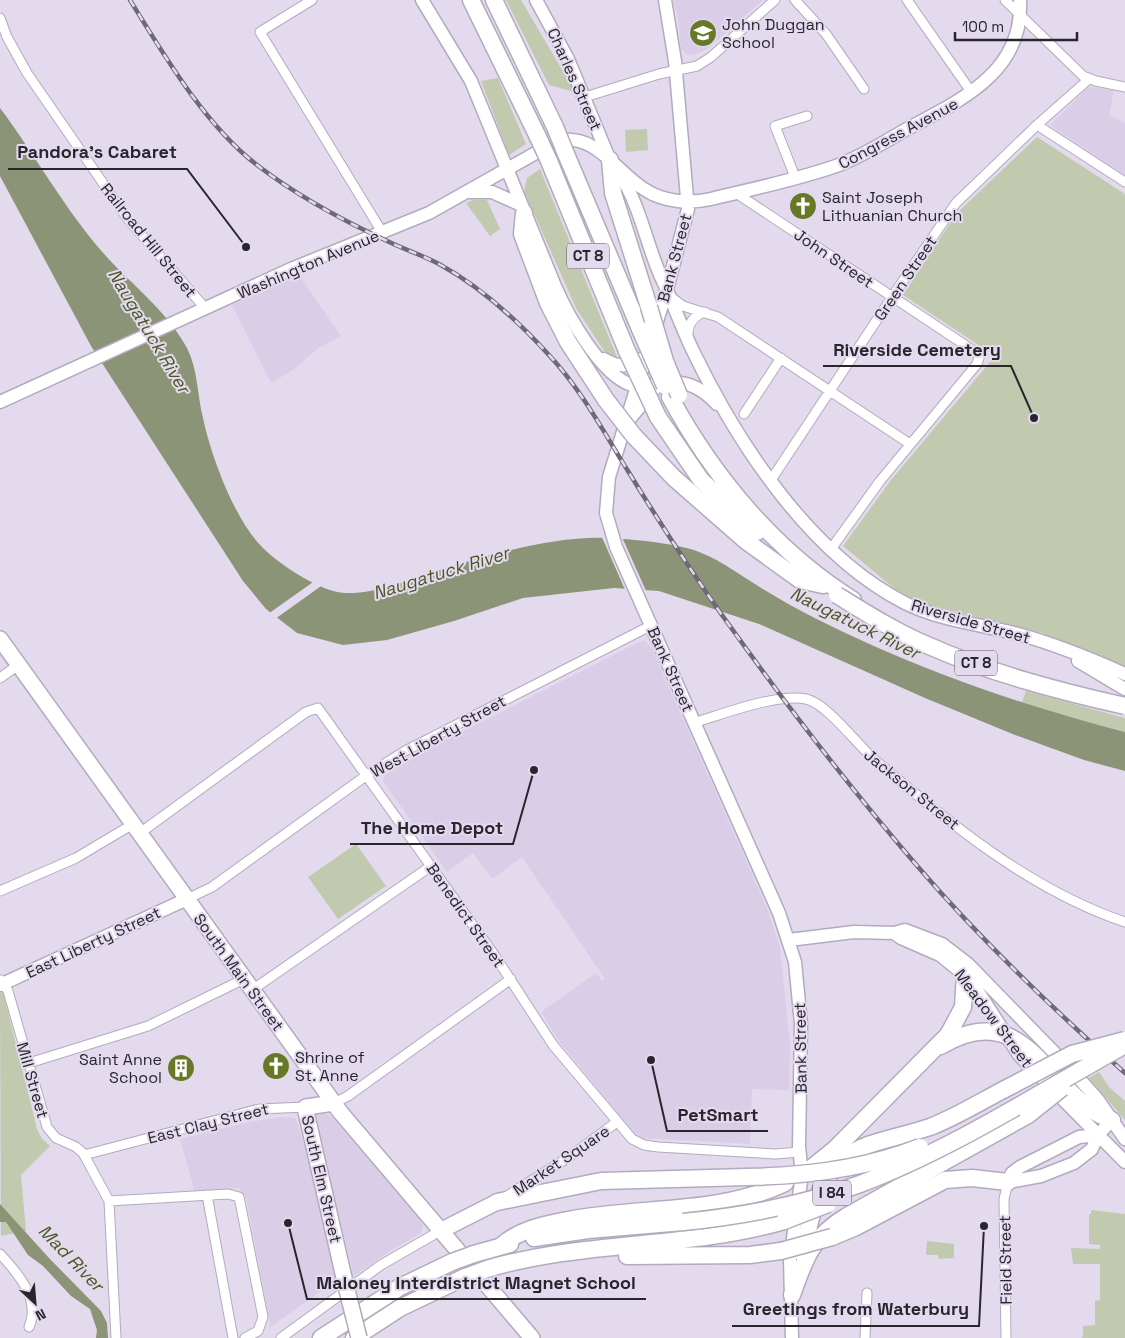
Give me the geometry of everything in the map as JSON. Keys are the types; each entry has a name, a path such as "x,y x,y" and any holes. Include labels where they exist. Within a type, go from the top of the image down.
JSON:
{"highway":[{"name":"CT 8","path":"471,0 549,161 627,351 658,417 702,480 729,508 822,585 881,622 927,645 1042,686 1125,708"},
{"name":"CT 8","path":"494,0 555,127 640,329 671,391 716,470 742,503 772,535 814,573 840,592 923,640 982,665 1047,685 1125,700"},
{"path":"610,160 613,193 666,360 671,391"},
{"path":"522,209 522,234 548,303 568,342 628,432 674,478 746,541 800,580 822,585"},
{"path":"982,665 1046,689 1125,708"},
{"path":"501,1246 525,1230 558,1222 604,1215 730,1202 755,1196 809,1170 835,1149 932,1053 953,1028 961,1014 965,1000 965,975"},
{"path":"932,1053 945,1043 966,1035 986,1033 1004,1035 1025,1046 1089,1109 1112,1120"},
{"path":"799,1276 810,1219 818,1192 831,1172 841,1162 865,1146 947,1120 1058,1060 1103,1044 1125,1040"},
{"name":"I 84","path":"354,1338 407,1304 487,1269 535,1257 572,1251 700,1239 784,1221 828,1204 887,1177 1024,1109 1086,1067 1125,1045"},
{"name":"I 84","path":"321,1338 395,1289 452,1262 501,1246 566,1233 683,1222 757,1212 831,1193 880,1176 970,1131 1125,1045"},
{"path":"792,1295 816,1241 835,1223 1024,1109"},
{"path":"496,1202 601,1181 747,1177 800,1174 851,1167 891,1157 944,1137 970,1131"},
{"path":"535,1257 558,1261 646,1256 750,1255 782,1251 832,1237 856,1227 945,1180 972,1178 1008,1182"}],"main road":[{"path":"422,0 470,81 522,209 566,310 592,350 622,380 636,386"},
{"name":"Charles Street","path":"536,0 558,40 585,97 610,160"},
{"name":"Bank Street","path":"665,0 672,30 688,201 687,218 669,293 646,353 636,386 628,432 606,495 606,513 611,535 696,722 789,940 795,962 800,1010 800,1152 802,1184 790,1258 792,1338"},
{"name":"Congress Avenue","path":"610,160 650,193 666,199 688,201 704,201 833,167 855,158 972,93 992,76 1005,58 1015,38 1020,14 1020,0"},
{"name":"Washington Avenue","path":"0,402 291,269 429,213 552,143 564,139 587,143 610,160"},
{"name":"Riverside Street","path":"610,160 629,191 688,340 732,421 771,480 798,515 830,549 878,586 918,609 1050,644 1125,674"},
{"path":"463,194 477,191 492,192 522,209"},
{"path":"592,350 608,362 625,366 633,364 646,353"},
{"name":"Riverside Street","path":"636,386 671,391 686,382 700,388 732,421"},
{"path":"628,432 645,398 671,391"},
{"name":"South Main Street","path":"0,639 334,1103 532,1338"},
{"name":"Riverside Street","path":"1050,644 1125,689"},
{"name":"East Liberty Street","path":"1,983 187,899"},
{"name":"Meadow Street","path":"789,940 858,931 894,933 905,930 922,934 942,944 959,956 1082,1082 1125,1139"},
{"name":"Meadow Street","path":"894,933 900,938 940,955 965,975 977,990 1004,1035 1019,1055 1125,1162"},
{"name":"East Clay Street","path":"306,1107 334,1103"},
{"name":"South Elm Street","path":"306,1107 359,1338"},
{"path":"1008,1182 1042,1176 1068,1166 1092,1149 1098,1135 1112,1120"},
{"path":"1008,1182 1016,1169 1079,1137 1098,1135"},
{"name":"Market Square","path":"440,1231 496,1202"}],"street":[{"path":"312,0 260,32 382,232"},
{"path":"585,97 659,74 691,68 705,62 775,0"},
{"path":"795,0 826,34 864,89"},
{"path":"907,0 972,93"},
{"path":"1005,0 1080,74 1089,79 1125,87"},
{"name":"Railroad Hill Street","path":"0,18 7,38 27,73 127,218 205,308"},
{"name":"Green Street","path":"771,480 956,203 1037,125 1089,79"},
{"path":"795,178 775,126 807,116"},
{"path":"1037,125 1125,182"},
{"name":"John Street","path":"736,193 977,353 980,358 977,364 910,444"},
{"path":"669,293 683,306 718,317 910,444 830,549"},
{"path":"688,340 689,324 694,318 706,312"},
{"path":"744,414 781,358"},
{"name":"West Liberty Street","path":"187,899 212,887 367,775 438,733 652,625"},
{"path":"0,678 18,664"},
{"name":"Jackson Street","path":"696,722 772,702 799,698 815,703 827,711 856,743 880,764 1008,863 1062,896 1125,922"},
{"name":"Benedict Street","path":"136,828 316,707 321,711 367,775 511,979 553,1044 617,1122"},
{"path":"0,891 76,858 136,828"},
{"path":"29,1063 148,1026 248,985 431,866"},
{"path":"334,1103 363,1086 511,979"},
{"name":"Mill Street","path":"1,983 8,991 49,1131 56,1138 76,1147 84,1155 109,1201 116,1338"},
{"name":"East Clay Street","path":"84,1155 259,1109 279,1106 306,1107"},
{"name":"Market Square","path":"496,1202 553,1167 617,1122 636,1142 650,1146 775,1154 800,1152"},
{"name":"Field Street","path":"1006,1338 1004,1199 1008,1182"},
{"path":"109,1201 234,1194 239,1197 263,1317 258,1331 244,1338"},
{"path":"207,1196 233,1338"},
{"path":"281,1338 381,1265 440,1231"},
{"path":"0,1254 18,1274 24,1285 33,1310 29,1328"},
{"path":"865,1338 867,1293"}],"shaded area":[{"path":"506,0 521,0 575,92 549,85"},
{"name":"John Duggan School","path":"673,0 763,0 707,49 694,55 686,54 681,49 678,17"},
{"path":"498,78 526,144 509,155 481,81"},
{"path":"1089,87 1114,90 1109,115 1125,123 1125,175 1050,125"},
{"path":"647,129 648,150 626,152 625,130"},
{"path":"1037,137 1125,194 1125,674 1065,648 1043,633 923,604 895,589 843,546 891,480 995,356 903,295 956,214"},
{"path":"540,169 617,357 604,351 576,308 524,191 527,178"},
{"path":"473,200 487,200 500,229 490,236 466,203"},
{"path":"299,275 341,336 318,348 293,370 271,383 232,305"},
{"path":"645,641 651,647 769,913 780,948 790,1046 789,1090 752,1089 750,1144 643,1138 635,1134 559,1041 541,1012 596,973 602,981 605,979 522,857 492,879 473,853 447,872 383,781 385,775 430,748 639,642"},
{"path":"1026,691 1125,718 1125,732 1022,702"},
{"path":"356,844 386,886 338,919 308,877"},
{"path":"3,992 37,1129 42,1139 50,1146 21,1175 26,1231 1,1236 0,993"},
{"path":"1099,1072 1109,1087 1125,1101 1125,1120 1089,1078"},
{"path":"313,1112 330,1115 420,1219 423,1226 421,1233 391,1250 354,1276"},
{"path":"282,1117 296,1118 332,1249 329,1250 336,1280 268,1329 270,1323 246,1198 239,1188 195,1192 180,1139 249,1122"},
{"path":"1091,1210 1125,1214 1125,1338 1081,1338 1083,1337 1083,1326 1095,1325 1095,1301 1100,1300 1100,1264 1073,1264 1071,1248 1100,1249 1100,1245 1089,1244 1089,1214 1091,1214"},
{"path":"927,1241 954,1244 954,1258 939,1259 938,1255 926,1255"}],"water":[{"name":"Naugatuck River","path":"0,108 90,238 160,310 179,335 191,356 201,409 212,451 234,505 243,522 263,548 301,576 324,588 345,593 357,593 394,585 502,552 545,543 587,538 606,538 679,546 708,556 804,612 840,631 896,656 993,693 1125,732 1125,771 1084,760 1015,735 925,698 759,624 659,591 614,588 523,598 454,621 387,640 343,645 297,633 266,609 243,581 91,346 0,176"},
{"path":"0,1204 101,1311 107,1323 108,1338 96,1338 97,1330 90,1309 71,1296 43,1266 28,1255 6,1222 0,1222"}],"pier":[{"path":"601,535 622,537 647,593 626,592"},
{"path":"316,580 324,584 275,619 268,614"}],"railway":[{"path":"130,0 171,66 203,110 238,149 287,186 335,215 433,261 454,273 498,305 548,354 571,381 662,526 722,615 842,775 919,868 968,922 1045,999 1125,1073"}],"place":[{"name":"John Duggan School","path":"703,33"},
{"name":"Saint Joseph Lithuanian Church","path":"803,206"},
{"name":"Pandora's Cabaret","path":"246,247"},
{"name":"Riverside Cemetery","path":"1034,418"},
{"name":"The Home Depot","path":"534,770"},
{"name":"PetSmart","path":"651,1060"},
{"name":"Shrine of St. Anne","path":"276,1066"},
{"name":"Saint Anne School","path":"181,1068"},
{"name":"Maloney Interdistrict Magnet School","path":"288,1223"},
{"name":"Greetings from Waterbury","path":"984,1226"}],"water label":[{"name":"Mad River","path":"71,1258"}]}
